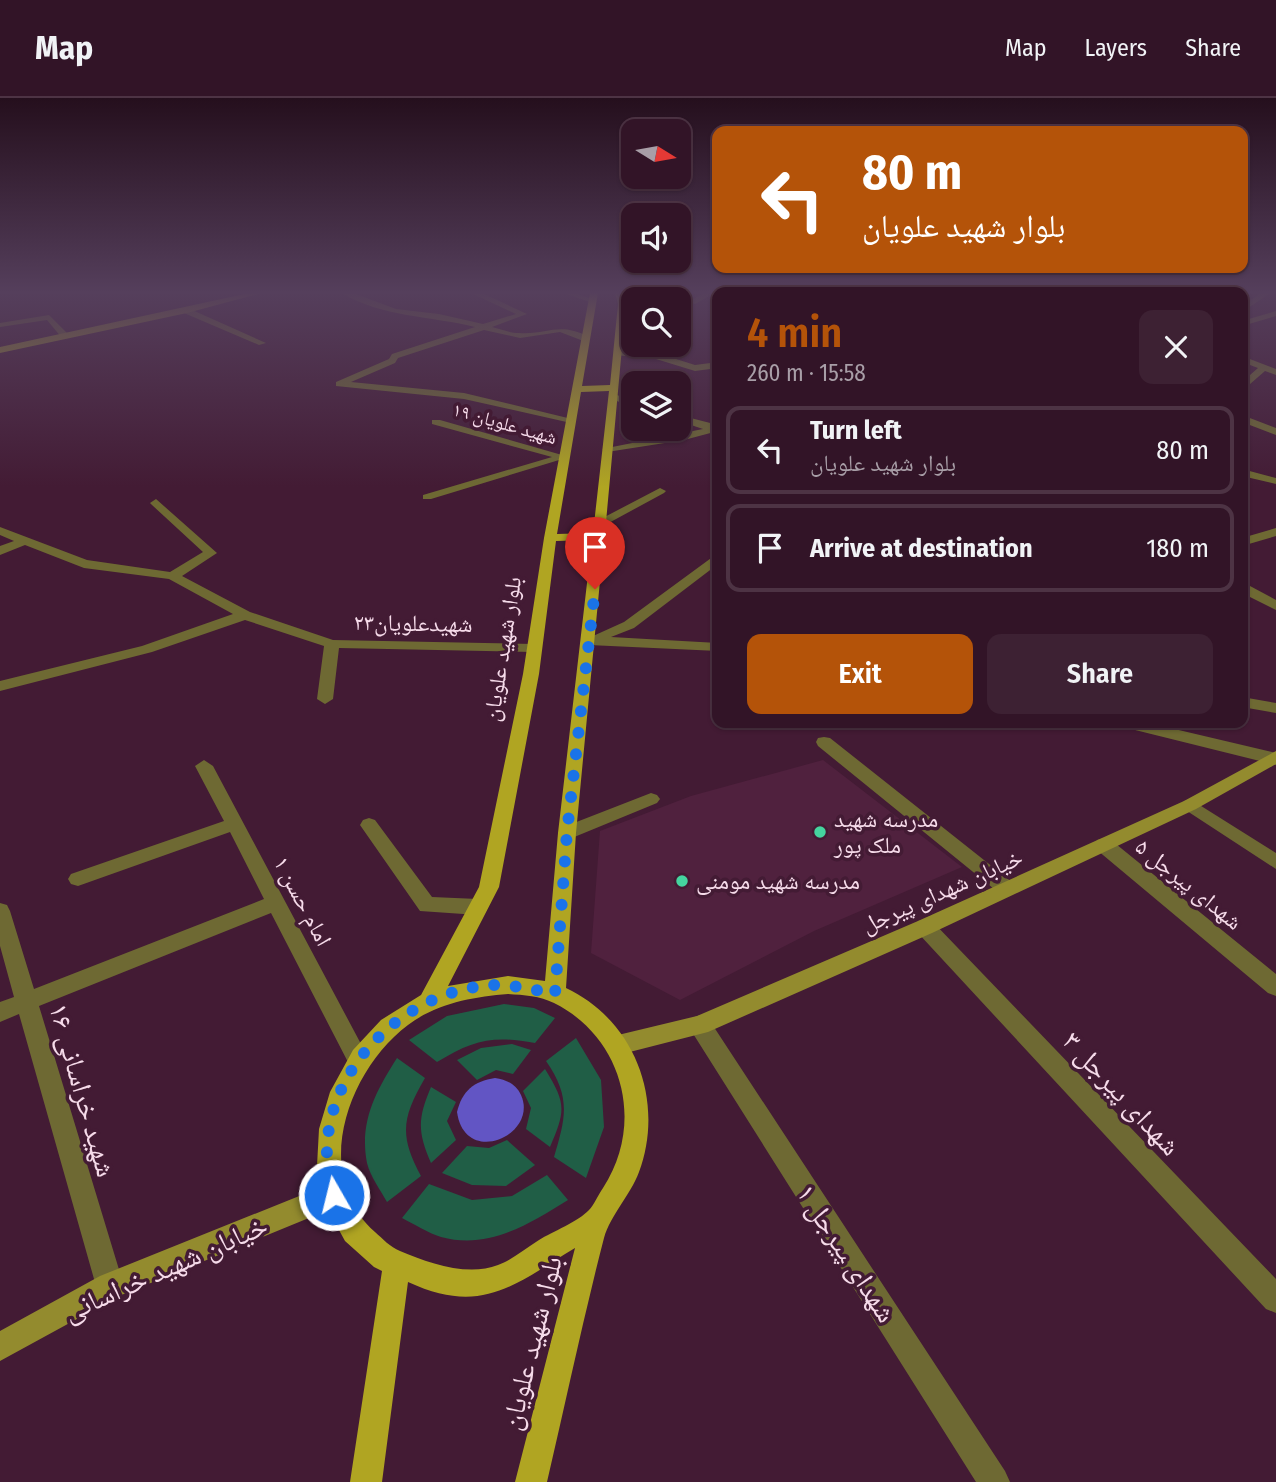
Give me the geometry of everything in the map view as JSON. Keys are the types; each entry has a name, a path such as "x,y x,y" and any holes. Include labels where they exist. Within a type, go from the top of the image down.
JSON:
{"main road":[{"name":"بلوار شهید علویان","path":"429,1001 489,887 534,648 550,538 582,358"},
{"path":"555,994 567,832 618,358"},
{"path":"576,388 614,393"},
{"path":"550,538 601,529"},
{"path":"514,985 555,994 590,1014 618,1045 634,1084 637,1129 624,1176 596,1221 501,1278 447,1282 396,1267 357,1237 334,1195 327,1148 336,1101 358,1059 390,1026 429,1001 472,987 514,985"},
{"name":"بلوار شهید علویان","path":"531,1482 596,1221"},
{"path":"366,1482 396,1267"}],"street":[{"path":"394,358 339,384 464,396 571,420"},
{"path":"662,358 695,369 712,366"},
{"path":"1248,362 1276,372"},
{"path":"1248,382 1263,368"},
{"path":"614,393 621,397"},
{"path":"1248,420 1276,432"},
{"name":"شهید علویان ۱۹","path":"436,422 564,457"},
{"path":"691,422 712,428"},
{"path":"607,449 712,430"},
{"path":"427,497 564,457"},
{"path":"1248,474 1276,481"},
{"path":"601,529 660,491"},
{"path":"0,531 84,564 172,576 211,553 156,503"},
{"path":"1248,540 1276,532"},
{"path":"0,551 24,541"},
{"path":"589,641 629,625 712,562"},
{"name":"شهیدعلویان۲۳","path":"172,576 245,615 332,644 534,648"},
{"path":"1248,591 1276,606"},
{"path":"0,686 147,649 245,615"},
{"path":"589,641 712,647"},
{"path":"325,699 332,644"},
{"path":"1248,703 1276,708"},
{"path":"1150,728 1275,758"},
{"path":"824,742 1006,888"},
{"name":"خیابان شهدای پیرجل","path":"618,1045 700,1025 925,927 1190,805 1275,758"},
{"name":"امام حسن ۱","path":"204,766 358,1059"},
{"path":"567,832 651,799"},
{"path":"1190,805 1276,862"},
{"path":"78,879 234,824"},
{"path":"369,825 428,905 478,907"},
{"name":"شهدای پیرجل ۵","path":"1104,845 1276,986"},
{"path":"0,1012 276,903"},
{"name":"شهید خراسانی ۱۶","path":"0,911 110,1286"},
{"name":"شهدای پیرجل ۳","path":"925,927 1276,1299"},
{"name":"شهدای ‍‍‍‍‍‍پیرجل ۱","path":"700,1025 994,1482"},
{"name":"خیابان شهید خراسانی","path":"0,1347 110,1286 334,1195"}],"shaded area":[{"path":"823,760 962,867 814,931 680,1000 591,953 600,831 691,796"},
{"path":"495,1078 511,1083 519,1091 524,1110 520,1122 511,1133 499,1140 486,1142 473,1139 463,1129 457,1112 459,1105 470,1088"}],"green space":[{"path":"504,1004 534,1008 555,1018 535,1043 484,1041 437,1062 409,1040 447,1016"},
{"path":"576,1038 601,1080 604,1127 586,1178 554,1157 564,1108 559,1086 546,1061"},
{"path":"512,1044 531,1050 513,1074 496,1070 477,1080 457,1060 481,1048"},
{"path":"397,1058 425,1078 412,1104 406,1127 409,1149 421,1176 387,1202 368,1168 365,1134 376,1095"},
{"path":"545,1069 557,1090 561,1107 559,1124 550,1147 526,1129 531,1108 523,1091"},
{"path":"431,1087 456,1102 447,1121 456,1140 431,1163 423,1142 421,1125"},
{"path":"507,1140 535,1165 506,1186 472,1185 442,1173 467,1146 489,1148"},
{"path":"547,1175 568,1200 523,1226 492,1237 459,1240 441,1237 402,1218 429,1184 472,1200 512,1196"}],"place":[{"name":"مدرسه شهید ملک پور","path":"820,832"},
{"name":"مدرسه شهید مومنی","path":"682,881"}],"route":[{"path":"334,1195 327,1148 336,1101 358,1059 390,1026 429,1001 472,987 514,985 555,994 567,832 595,589"}]}
